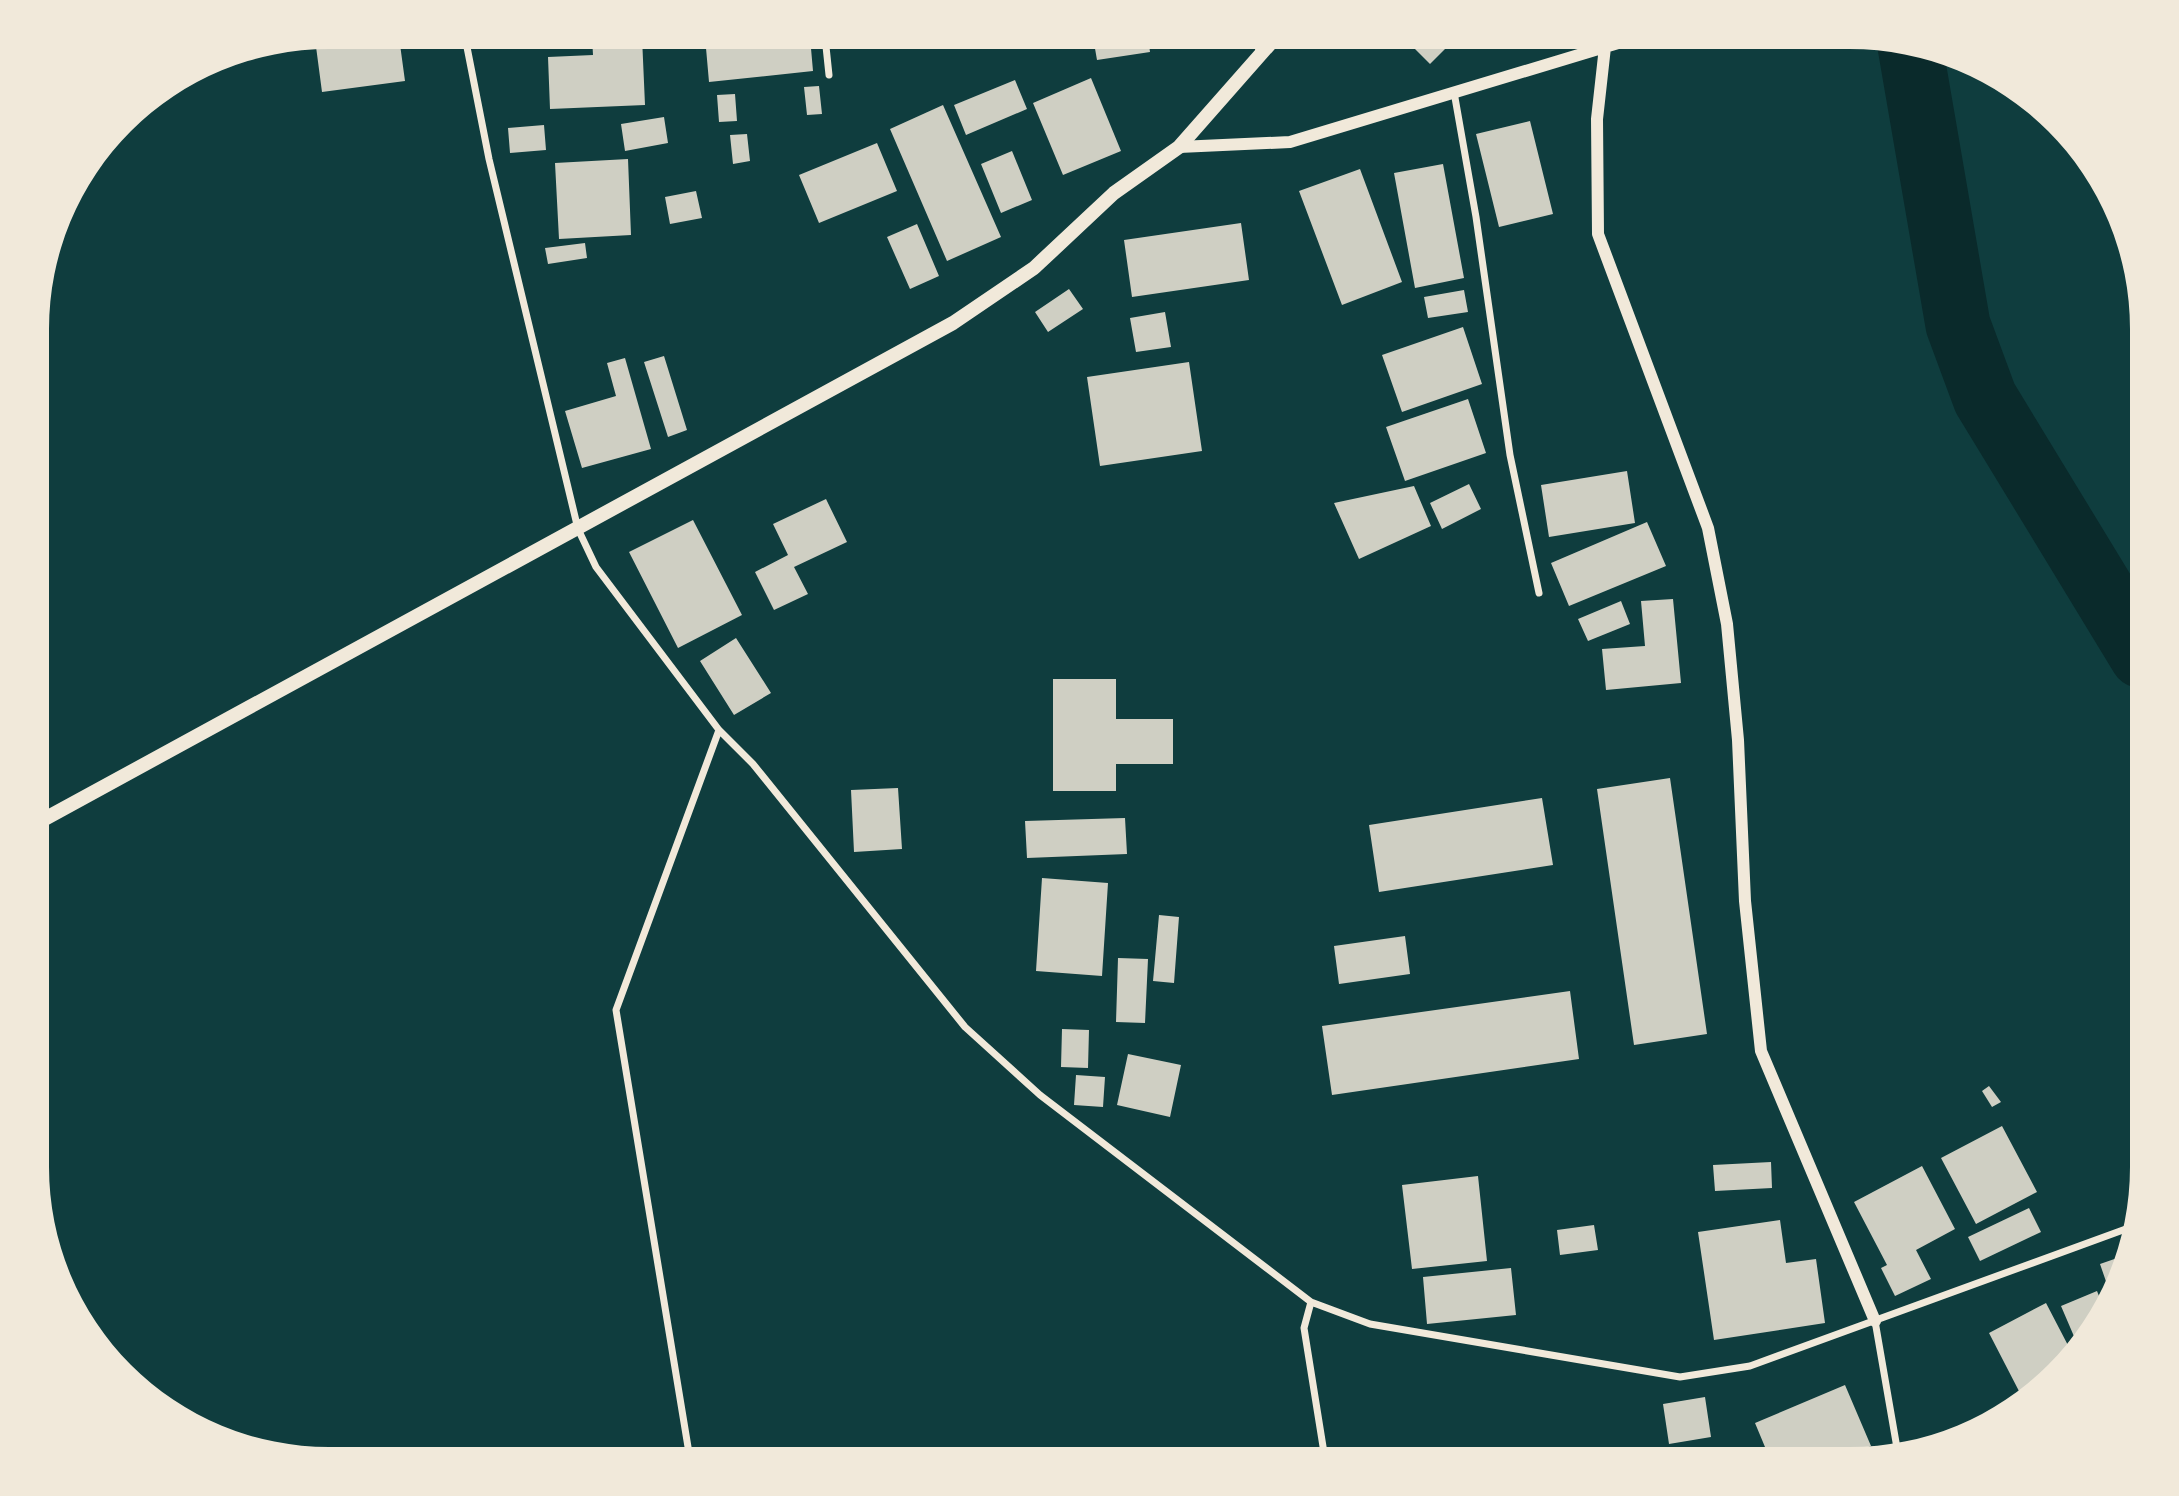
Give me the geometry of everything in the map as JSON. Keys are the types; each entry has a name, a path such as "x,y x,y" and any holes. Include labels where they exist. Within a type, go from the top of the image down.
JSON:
{"main road":[{"path":"49,817 953,323 1034,268 1114,193 1179,147 1265,49"}],"street":[{"path":"467,49 489,159 578,529 596,566 719,730 753,764 965,1027 1040,1095 1311,1302 1370,1324 1680,1377 1750,1366 2123,1230"},
{"path":"826,49 829,75"},
{"path":"1259,49 1260,55"},
{"path":"1179,147 1290,142 1598,49"},
{"path":"1605,49 1597,119 1598,234 1708,528 1727,624 1738,740 1745,901 1761,1051 1875,1321 1896,1443"},
{"path":"1454,92 1476,217 1510,455 1539,593"},
{"path":"688,1447 616,1010 719,730"},
{"path":"1311,1302 1304,1328 1323,1447"}],"building":[{"path":"401,49 405,81 322,92 316,50"},
{"path":"593,49 643,49 645,105 550,109 548,57 593,55"},
{"path":"706,49 811,49 813,71 709,82"},
{"path":"1095,49 1150,49 1150,52 1097,60"},
{"path":"1415,49 1445,49 1430,64"},
{"path":"1091,78 1121,151 1063,175 1033,103"},
{"path":"1015,80 1027,109 966,135 954,105"},
{"path":"819,86 822,114 807,115 804,87"},
{"path":"735,94 737,121 719,122 717,95"},
{"path":"943,105 1001,237 947,261 890,129"},
{"path":"664,117 668,143 625,151 621,124"},
{"path":"1530,121 1553,214 1499,227 1476,134"},
{"path":"544,125 546,150 510,153 508,128"},
{"path":"747,134 750,161 733,164 730,135"},
{"path":"877,143 897,191 819,223 799,175"},
{"path":"1012,151 1032,200 1001,213 981,164"},
{"path":"628,159 631,235 559,239 555,163"},
{"path":"1443,164 1464,278 1415,288 1394,173"},
{"path":"1360,169 1402,282 1342,305 1299,191"},
{"path":"696,191 702,218 670,224 665,197"},
{"path":"1241,223 1249,280 1132,297 1124,240"},
{"path":"917,224 939,276 910,289 887,237"},
{"path":"585,243 587,258 548,264 545,248"},
{"path":"1069,289 1083,309 1048,332 1035,312"},
{"path":"1464,290 1468,312 1428,318 1424,297"},
{"path":"1165,312 1171,347 1136,352 1130,318"},
{"path":"1463,327 1482,384 1402,412 1382,355"},
{"path":"664,356 687,430 668,437 644,362"},
{"path":"625,358 651,449 582,468 565,411 616,396 607,363"},
{"path":"1189,362 1202,451 1100,466 1087,377"},
{"path":"1468,399 1486,453 1405,481 1386,427"},
{"path":"1627,471 1635,523 1549,537 1541,485"},
{"path":"1469,484 1481,509 1442,529 1430,503"},
{"path":"1414,486 1431,526 1359,559 1334,503"},
{"path":"826,499 847,542 794,567 808,594 774,610 755,572 788,555 773,524"},
{"path":"693,520 742,615 678,648 629,552"},
{"path":"1647,522 1666,566 1569,606 1551,563"},
{"path":"1673,599 1681,683 1606,690 1602,649 1645,646 1641,601"},
{"path":"1621,601 1630,624 1588,641 1578,619"},
{"path":"736,638 771,693 734,715 700,661"},
{"path":"1053,679 1116,679 1116,719 1173,719 1173,764 1116,764 1116,791 1053,791"},
{"path":"1670,778 1707,1034 1634,1045 1597,789"},
{"path":"898,788 902,849 854,852 851,790"},
{"path":"1542,798 1553,865 1379,892 1369,825"},
{"path":"1125,818 1127,854 1027,858 1025,821"},
{"path":"1042,878 1108,883 1102,976 1036,971"},
{"path":"1159,915 1179,917 1174,983 1153,981"},
{"path":"1405,936 1410,974 1339,984 1334,946"},
{"path":"1118,958 1148,959 1145,1023 1116,1022"},
{"path":"1570,991 1579,1059 1332,1095 1322,1026"},
{"path":"1062,1029 1089,1030 1088,1068 1061,1067"},
{"path":"1128,1054 1181,1065 1170,1117 1117,1105"},
{"path":"1076,1075 1105,1077 1103,1107 1074,1105"},
{"path":"1989,1086 2001,1102 1992,1107 1982,1091"},
{"path":"2002,1126 2037,1192 1976,1224 1941,1158"},
{"path":"1771,1162 1772,1188 1715,1191 1713,1165"},
{"path":"1922,1166 1955,1229 1916,1250 1931,1279 1895,1296 1881,1268 1887,1265 1854,1202"},
{"path":"1478,1176 1487,1261 1412,1269 1402,1185"},
{"path":"2029,1208 2041,1232 1980,1261 1968,1237"},
{"path":"1780,1220 1786,1263 1816,1259 1825,1323 1714,1340 1698,1232"},
{"path":"1594,1225 1598,1250 1560,1255 1557,1230"},
{"path":"2114,1259 2106,1281 2100,1264"},
{"path":"1511,1268 1516,1315 1427,1324 1423,1277"},
{"path":"2097,1291 2099,1295 2074,1336 2061,1306"},
{"path":"2046,1303 2067,1344 2035,1378 2019,1391 1989,1333"},
{"path":"1845,1385 1871,1446 1765,1447 1755,1423"},
{"path":"1705,1397 1711,1437 1669,1444 1663,1404"}],"waterway":[{"path":"1912,56 1958,325 1985,398 2130,636"}]}
